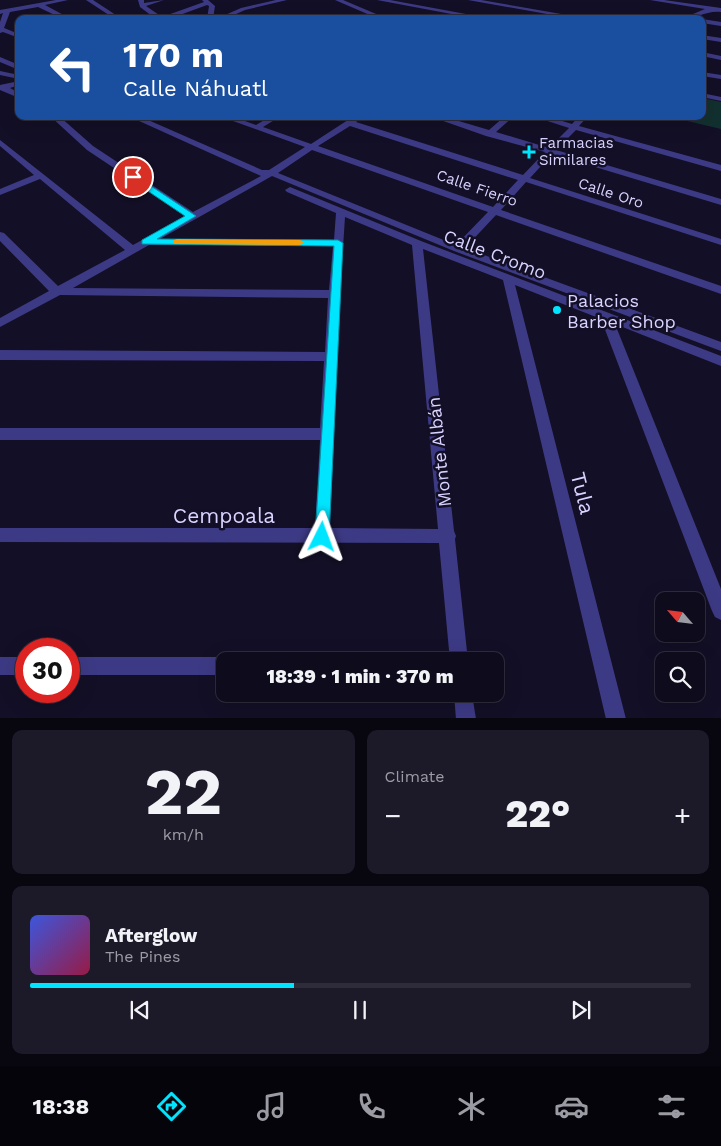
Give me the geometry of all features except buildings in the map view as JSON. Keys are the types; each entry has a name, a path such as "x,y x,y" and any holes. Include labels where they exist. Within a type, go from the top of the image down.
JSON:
{"street":[{"path":"15,35 1,30 3,11 65,0"},
{"path":"89,0 112,15"},
{"path":"141,3 161,0"},
{"path":"229,15 249,7 284,0"},
{"path":"338,0 376,15"},
{"path":"380,0 528,15"},
{"path":"470,0 484,12"},
{"path":"484,12 508,0"},
{"path":"653,0 721,10"},
{"path":"172,15 207,1 212,6 211,15"},
{"path":"141,3 157,15"},
{"path":"39,5 60,15"},
{"path":"696,15 721,6"},
{"path":"706,22 721,24"},
{"path":"706,38 721,40"},
{"path":"706,55 721,58"},
{"path":"0,58 15,66"},
{"path":"0,73 15,76"},
{"path":"706,75 721,77"},
{"path":"2,88 15,84"},
{"path":"2,88 15,94"},
{"path":"706,96 721,99"},
{"path":"58,120 90,148 192,216"},
{"name":"Calle Cromo","path":"141,120 265,175 341,212 720,362"},
{"name":"Calle Fierro","path":"233,120 721,290"},
{"path":"256,128 270,120"},
{"path":"0,322 265,175 354,120"},
{"path":"445,120 721,202"},
{"path":"488,134 505,120"},
{"path":"550,120 721,168"},
{"path":"458,249 523,178 580,120"},
{"name":"Calle Oro","path":"350,123 721,242"},
{"path":"0,142 4,151 39,176 131,249"},
{"name":"Calle Cromo","path":"265,175 458,249 721,346"},
{"path":"0,192 39,176"},
{"path":"322,537 334,294 341,212"},
{"path":"0,235 56,291 334,294"},
{"path":"145,242 338,243"},
{"name":"Monte Albán","path":"417,243 458,652"},
{"name":"Tula","path":"508,278 616,718"},
{"path":"606,316 721,611"},
{"path":"720,362 721,346"},
{"path":"0,356 331,357"},
{"path":"0,434 327,434"},
{"name":"Cempoala","path":"0,535 448,536"},
{"path":"0,666 15,666"},
{"path":"80,666 216,666"},
{"path":"464,702 466,718"}],"green space":[{"path":"706,99 721,102 721,129 683,120 706,120"}],"slow traffic":[{"path":"177,242 300,242"}],"place":[{"name":"Farmacias Similares","path":"529,152"},
{"name":"Palacios Barber Shop","path":"557,310"}],"route":[{"path":"133,177 192,216 145,242 338,243 322,537"}]}
